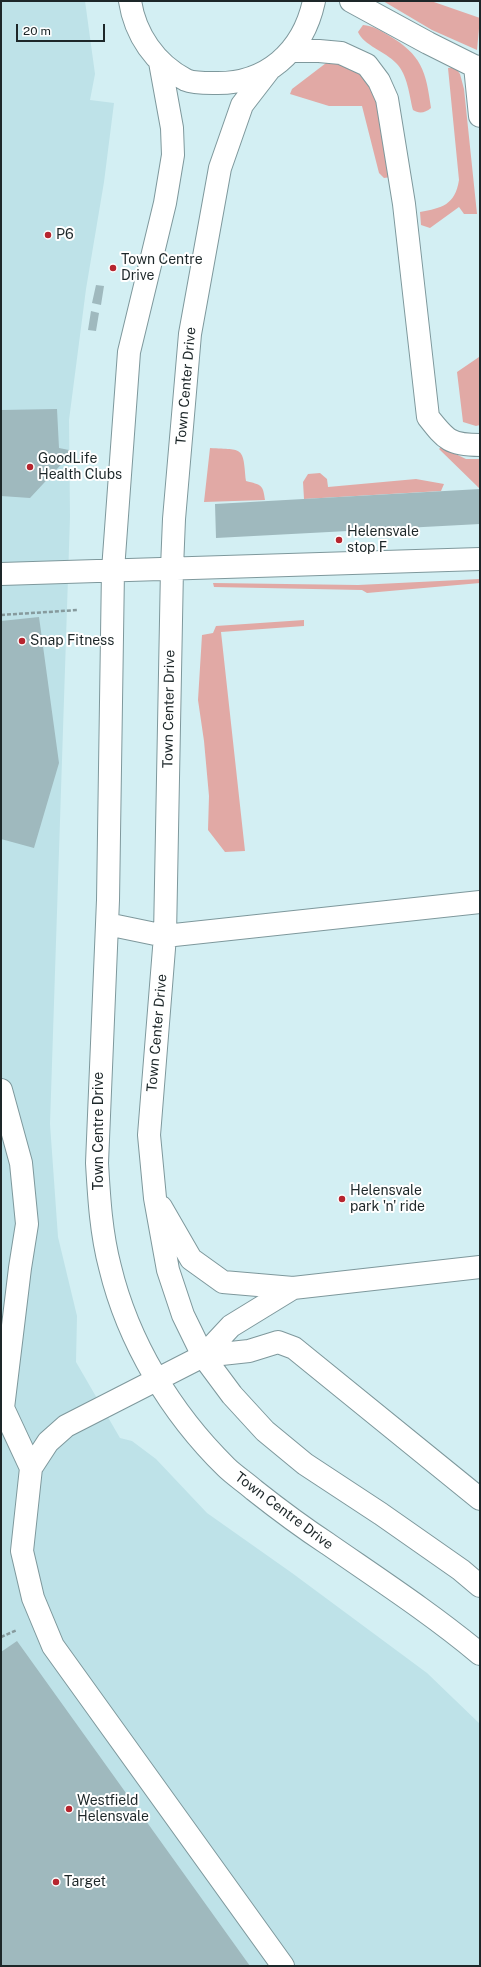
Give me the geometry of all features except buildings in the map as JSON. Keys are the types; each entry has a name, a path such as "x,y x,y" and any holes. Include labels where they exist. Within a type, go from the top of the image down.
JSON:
{"street":[{"path":"130,1 132,17 144,42 160,62 187,80 205,83 231,83 269,70 292,51 309,18 314,1"},
{"path":"351,1 428,43 478,67 480,116"},
{"path":"292,51 341,53 367,65 379,81 387,99 404,204 428,417 444,437 460,445 480,445"},
{"path":"160,62 172,128 173,155 165,203 129,352 113,570 107,924 165,936 480,902"},
{"name":"Town Center Drive","path":"203,1356 183,1315 168,1270 155,1198 150,1135 165,936 172,568 175,512 190,334 220,168 242,105 269,70"},
{"path":"1,574 480,558"},
{"name":"Town Centre Drive","path":"107,924 97,1163 99,1195 110,1267 120,1302 134,1338 157,1380 198,1436 226,1468 284,1514 440,1621 480,1654"},
{"path":"1,1090 21,1163 27,1224 20,1268 3,1408 31,1468"},
{"path":"155,1198 190,1259 223,1282 293,1288 480,1267"},
{"path":"283,1966 53,1646 33,1598 22,1550 31,1468 48,1442 66,1426 203,1356 231,1326 293,1288"},
{"path":"203,1356 249,1351 278,1342 294,1348 480,1499"},
{"path":"203,1356 244,1409 279,1444 412,1535 480,1586"}],"path":[{"path":"1,615 78,610"}],"shaded area":[{"name":"Westfield Helensvale","path":"1,1 85,1 95,74 90,100 114,103 104,182 86,289 69,420 70,517 50,1124 58,1237 77,1316 76,1362 120,1438 132,1441 156,1459 207,1513 292,1573 427,1673 480,1724 480,1966 1,1966"},
{"path":"383,1 431,1 480,18 477,50 432,30"},
{"path":"363,25 373,27 385,33 399,42 415,57 424,74 431,108 422,112 413,110 406,79 403,73 392,59 370,45 361,37 358,32"},
{"path":"330,60 354,68 363,75 370,87 376,101 384,134 391,177 384,178 379,173 362,106 329,106 290,94 292,89"},
{"path":"455,67 460,74 464,89 477,214 464,214 459,207 430,228 421,225 420,212 441,207 451,200 459,180 448,68"},
{"path":"479,357 480,425 476,426 463,422 457,372"},
{"path":"441,447 466,459 480,459 480,489 439,449"},
{"path":"210,448 230,449 240,452 244,461 246,481 255,483 262,488 265,500 204,502"},
{"path":"320,473 327,479 328,487 416,479 444,484 441,491 304,499 303,482 308,474"},
{"path":"480,579 480,583 367,593 362,590 214,587 213,583 358,585"},
{"path":"304,620 304,626 221,632 245,851 225,852 208,830 209,796 204,741 198,700 202,635 213,633 216,626"}],"place":[{"name":"P6","path":"48,235"},
{"name":"Town Centre Drive","path":"113,268"},
{"name":"GoodLife Health Clubs","path":"30,467"},
{"name":"Helensvale stop F","path":"339,540"},
{"name":"Snap Fitness","path":"22,641"},
{"name":"Helensvale park 'n' ride","path":"342,1199"},
{"name":"Westfield Helensvale","path":"69,1809"},
{"name":"Target","path":"56,1882"}]}
